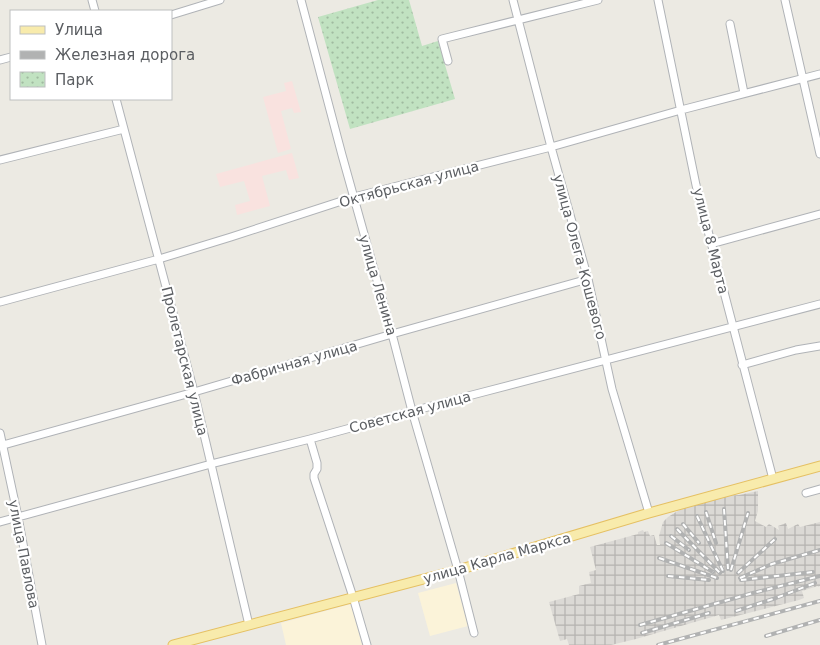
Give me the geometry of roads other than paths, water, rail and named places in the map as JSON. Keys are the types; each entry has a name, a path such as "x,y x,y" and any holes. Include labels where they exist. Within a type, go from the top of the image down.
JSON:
{"main road":[{"name":"улица Карла Маркса","path":"173,645 458,570 820,466"}],"street":[{"path":"172,15 220,0"},
{"name":"улица Ленина","path":"301,0 474,633"},
{"name":"улица Олега Кошевого","path":"512,0 588,279 612,388 649,514"},
{"path":"448,61 442,39 598,0"},
{"name":"улица 8 Марта","path":"658,0 696,185 773,479"},
{"path":"785,0 820,154"},
{"path":"730,24 744,93"},
{"name":"Октябрьская улица","path":"0,302 231,237 354,197 551,147 681,110 820,74"},
{"name":"Пролетарская улица","path":"116,100 194,392 249,625"},
{"path":"0,160 124,129"},
{"path":"711,244 820,214"},
{"name":"Фабричная улица","path":"1,446 588,279"},
{"name":"Советская улица","path":"0,522 211,464 310,440 412,411 820,304"},
{"path":"742,365 796,350 820,346"},
{"name":"улица Павлова","path":"0,433 1,446 18,517 42,645"},
{"path":"310,440 317,466 314,478 354,597 367,645"},
{"path":"806,493 820,489"}],"railway":[{"path":"724,509 728,569"},
{"path":"706,512 716,543"},
{"path":"731,570 748,513"},
{"path":"697,516 723,571"},
{"path":"683,524 699,543"},
{"path":"677,529 720,573"},
{"path":"671,536 689,550"},
{"path":"738,573 775,539"},
{"path":"666,543 713,572"},
{"path":"740,578 772,564 820,550"},
{"path":"659,558 717,578"},
{"path":"741,580 813,572"},
{"path":"668,576 709,580"},
{"path":"640,625 820,576"},
{"path":"736,611 815,583"},
{"path":"658,645 820,601"},
{"path":"642,633 709,613"},
{"path":"766,636 820,620"}]}
